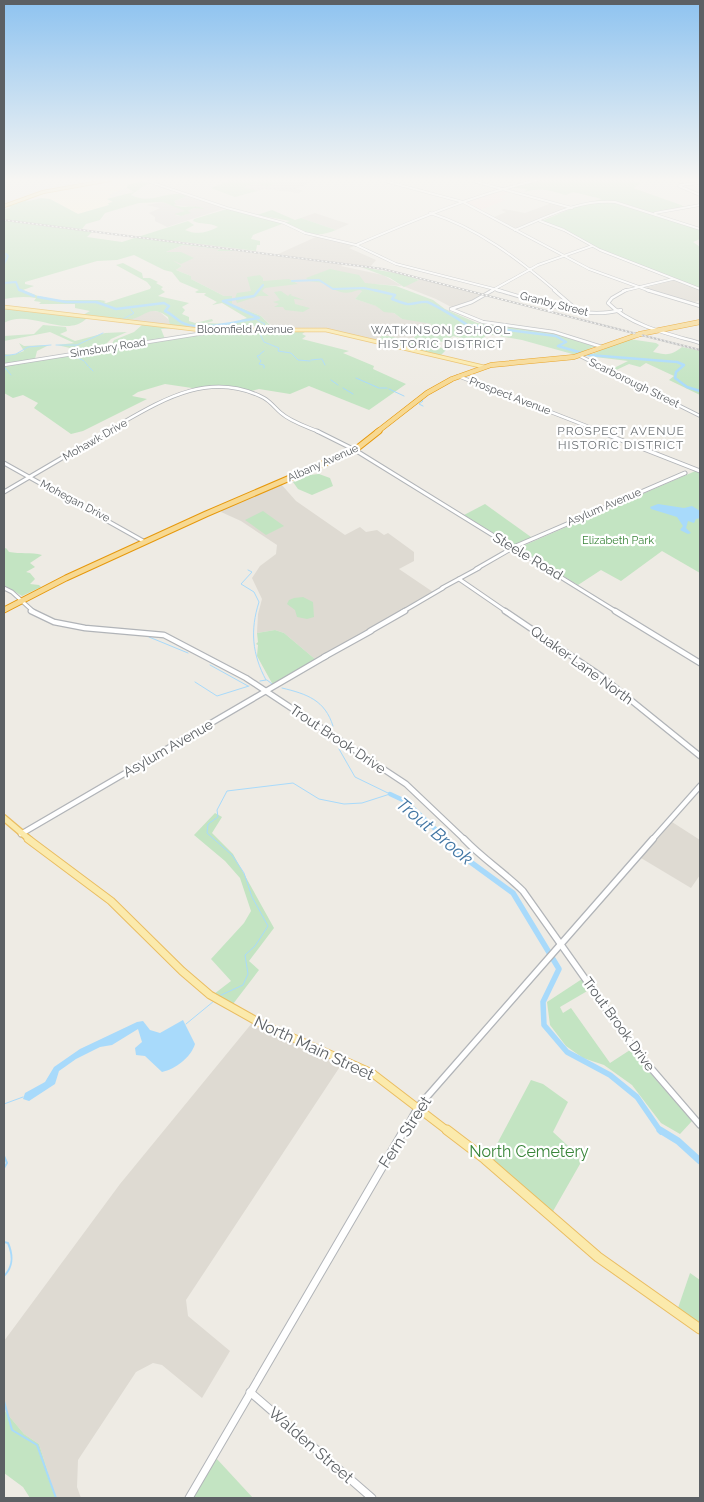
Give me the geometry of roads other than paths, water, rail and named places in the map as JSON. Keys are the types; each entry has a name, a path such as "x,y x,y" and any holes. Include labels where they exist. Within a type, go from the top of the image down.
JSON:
{"highway":[{"name":"Albany Avenue","path":"4,610 145,542 355,450 431,390 458,376 484,366 558,360 583,355 638,334 700,322"}],"main road":[{"name":"Granby Street","path":"365,250 394,263 580,312 599,314 620,311"},
{"path":"506,250 580,312"},
{"path":"554,250 589,269 700,306"},
{"path":"579,250 530,269 492,289 468,305 451,310 478,321 554,332 602,347"},
{"path":"602,250 700,289"},
{"path":"674,279 622,293 610,299 612,305 655,330 700,343"},
{"path":"692,304 700,301"},
{"path":"565,308 570,305"},
{"name":"Bloomfield Avenue","path":"4,307 200,332 327,330 484,366"},
{"name":"Simsbury Road","path":"4,365 200,332"},
{"name":"Scarborough Street","path":"583,355 614,374 698,414"},
{"name":"Prospect Avenue","path":"458,376 699,469"},
{"name":"Steele Road","path":"188,390 241,388 276,406 282,414 355,450 700,663"},
{"name":"Mohawk Drive","path":"4,492 82,448 108,431 188,390"},
{"name":"Mohegan Drive","path":"4,463 145,542"},
{"name":"Asylum Avenue","path":"21,834 514,547 685,473 699,469"},
{"name":"Quaker Lane North","path":"459,579 601,676 700,756"},
{"name":"Trout Brook Drive","path":"4,589 13,594 37,615 66,625 154,633 174,639 266,691 394,776 420,796 458,831 482,858 520,886 637,1052 700,1125"},
{"name":"Fern Street","path":"189,1498 418,1107 700,786"},
{"name":"North Main Street","path":"4,818 21,834 98,890 187,976 210,995 260,1023 362,1068 418,1107 486,1159 598,1257 700,1329"},
{"name":"Walden Street","path":"250,1392 372,1498"}],"water":[{"path":"658,504 684,508 692,506 700,511 700,518 696,519 694,523 688,521 686,528 691,533 688,534 680,530 683,526 677,517 651,509 650,507"},
{"path":"183,1020 195,1044 186,1058 172,1068 162,1072 145,1056 136,1055 135,1048 142,1042 138,1029 112,1045 100,1047 76,1059 59,1071 55,1084 29,1101 23,1099 25,1093 45,1082 54,1067 80,1049 137,1022 143,1021 150,1030 160,1033"}],"waterway":[{"path":"4,264 8,256 6,254"},
{"path":"292,281 319,280 333,289 364,288 378,291"},
{"path":"4,283 16,282 19,290 21,291"},
{"path":"258,291 263,285"},
{"path":"38,297 66,302 96,302 116,309 164,303 169,306 165,311 181,322 189,325 209,326 259,318 223,301 254,296 259,290"},
{"path":"374,290 395,295 392,299 405,304 427,302 435,305 467,325 556,336 566,342 558,346 589,355 677,362 684,365 676,372 675,378 687,387 700,391"},
{"path":"21,291 34,296"},
{"path":"123,319 134,313 130,309"},
{"path":"257,320 265,324 260,328"},
{"path":"259,332 264,342 279,348 278,351 291,353 298,360 310,361"},
{"path":"56,345 77,345 103,333"},
{"path":"4,356 16,354 28,347 51,345"},
{"path":"73,353 76,346"},
{"path":"260,354 264,351"},
{"path":"260,355 257,356 261,361 259,364 264,365 264,368"},
{"path":"77,357 84,361"},
{"path":"311,360 321,359"},
{"path":"322,359 325,365"},
{"path":"85,362 88,366"},
{"path":"4,367 11,375"},
{"path":"89,367 93,371"},
{"path":"356,378 379,388"},
{"path":"331,380 338,385"},
{"path":"343,388 353,394"},
{"path":"380,388 387,388"},
{"path":"389,389 404,396"},
{"path":"421,400 423,401 419,404 423,406"},
{"path":"248,570 252,572 241,584 254,592 259,602 254,622 254,642 258,661 266,680 260,681"},
{"path":"149,637 188,653"},
{"path":"210,665 248,686"},
{"name":"Trout Brook","path":"267,680 272,684"},
{"path":"195,682 217,696 249,686"},
{"path":"282,688 307,696 320,704 330,717 333,726"},
{"name":"Trout Brook","path":"219,996 243,985 248,974 245,955 255,946 268,926 252,897 244,873 232,855 207,833 208,824 218,817 217,810 227,791 293,783 319,799 344,804 362,803 390,794 355,777 339,749"},
{"name":"Trout Brook","path":"390,794 405,801 447,840"},
{"name":"Trout Brook","path":"447,840 465,858 513,893 559,969 543,1002 544,1025 567,1052 610,1075 637,1097 661,1132"},
{"name":"Trout Brook","path":"186,1024 214,1001"},
{"name":"Trout Brook","path":"4,1104 23,1097"},
{"name":"Trout Brook","path":"660,1130 678,1141 700,1161"},
{"name":"Trout Brook","path":"4,1156 7,1163 4,1168"},
{"name":"Trout Brook","path":"4,1242 8,1243 12,1260 10,1268 4,1276"},
{"name":"Trout Brook","path":"4,1401 12,1430 37,1445 56,1498"}],"railway":[{"path":"237,250 383,269 700,350"}],"district":[{"name":"WATKINSON SCHOOL HISTORIC DISTRICT","path":"441,337"},
{"name":"PROSPECT AVENUE HISTORIC DISTRICT","path":"621,438"}],"park label":[{"name":"Elizabeth Park","path":"618,540"},
{"name":"North Cemetery","path":"529,1151"}]}
